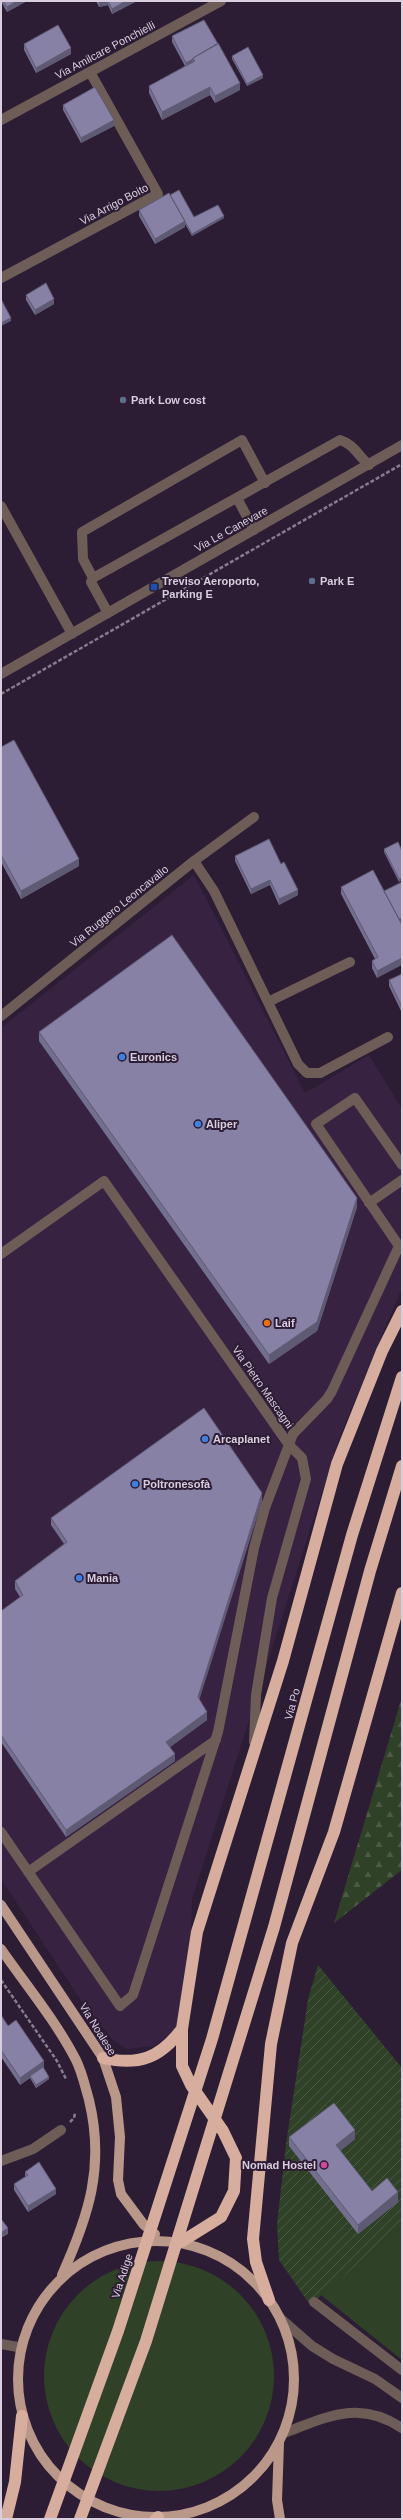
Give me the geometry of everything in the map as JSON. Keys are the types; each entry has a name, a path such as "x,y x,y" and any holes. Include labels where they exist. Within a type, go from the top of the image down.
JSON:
{"highway":[{"path":"181,2242 221,2217 234,2191 236,2158 223,2131 191,2085 182,2066 182,2029 197,1932 283,1661 337,1464 382,1351 402,1311"},
{"name":"Via Po","path":"212,2039 352,1535 402,1377"},
{"path":"80,2519 146,2341 238,2044 274,1926 368,1579 402,1466"},
{"path":"269,2300 256,2262 253,2238 272,2044 292,1943 334,1832 402,1593"},
{"path":"103,2058 120,2062 144,2059 155,2055 172,2042 182,2029"},
{"name":"Via Adige","path":"50,2519 118,2331 212,2039"},
{"path":"6,2519 15,2482 22,2416"}],"main road":[{"name":"Via Noalese","path":"1,1905 103,2058 116,2097 120,2137 118,2180 121,2194 144,2225 163,2240"},
{"path":"1,1949 75,2059 86,2087 93,2120 96,2152 94,2189 88,2212 62,2277"},
{"path":"163,2240 181,2242 207,2250 231,2262 252,2279 269,2300 280,2318 290,2345 294,2374 292,2403 284,2433 279,2443 261,2469 238,2490 211,2506 180,2515 157,2518 115,2511 88,2500 59,2478 36,2449 22,2416 18,2382 18,2347 25,2326 62,2277 84,2260 108,2248 135,2241 163,2240"},
{"path":"279,2443 277,2500 280,2519"},
{"path":"180,2515 190,2519"}],"street":[{"name":"Via Amilcare Ponchielli","path":"1,120 221,1"},
{"name":"Via Arrigo Boito","path":"1,278 158,194 90,72"},
{"path":"108,613 91,582 93,578 83,560 82,532 242,440 265,482"},
{"path":"93,578 340,440 350,443 360,458 369,465"},
{"name":"Via Le Canevare","path":"1,674 402,445"},
{"path":"237,498 254,530"},
{"path":"1,506 72,634"},
{"name":"Via Ruggero Leoncavallo","path":"1,1016 194,861 254,817"},
{"path":"194,861 214,891 298,1064 307,1073 320,1073 388,1037"},
{"path":"268,1002 350,962"},
{"path":"1,1832 120,2006 133,1996 216,1740 254,1548 265,1508 282,1470 289,1445 298,1427 327,1400 399,1246 316,1124 355,1098 402,1165"},
{"path":"369,1203 402,1180"},
{"name":"Via Pietro Mascagni","path":"1,1254 104,1181 289,1445 302,1458 306,1479 272,1598 256,1695 254,1756"},
{"path":"28,1872 216,1740"},
{"path":"1,2161 33,2149 61,2130"},
{"path":"314,2302 402,2370"},
{"path":"280,2318 312,2346 332,2360 375,2378 402,2398"},
{"path":"1,2344 18,2347"},
{"path":"284,2433 331,2415 355,2412 372,2413 402,2428"}],"path":[{"path":"1,694 402,464"},
{"path":"1,1980 57,2061 68,2086"},
{"path":"61,2130 74,2118 74,2107"}],"shaded area":[{"path":"194,875 305,1093 369,1055 402,1109 402,1288 340,1436 192,1899 190,1969 186,2009 171,2035 154,2046 127,2049 112,2039 80,1999 1,1879 1,1028"}],"green space":[{"path":"402,1697 402,1870 334,1923"},
{"path":"318,1965 402,2068 402,2226 310,2305 279,2260 277,2224 286,2144 308,1999"},
{"path":"402,2226 402,2360 321,2295"},
{"path":"148,2261 170,2261 203,2269 223,2280 241,2294 255,2312 266,2332 272,2353 274,2376 272,2399 266,2420 255,2440 241,2458 223,2472 203,2483 170,2491 148,2491 115,2483 95,2472 77,2458 63,2440 52,2420 44,2387 44,2365 52,2332 63,2312 77,2294 95,2280 115,2269"}],"building":[{"path":"3,1 17,1 7,7"},
{"path":"108,1 126,1 112,9"},
{"path":"204,20 218,44 186,63 172,36"},
{"path":"58,25 71,48 36,68 24,44"},
{"path":"218,43 240,83 215,96 210,87 162,112 149,86 195,61 193,58"},
{"path":"248,47 263,75 247,84 232,56"},
{"path":"95,87 114,120 81,138 63,105"},
{"path":"179,190 194,217 218,205 224,216 192,234 170,195"},
{"path":"169,193 185,221 155,239 139,210"},
{"path":"46,283 54,299 35,310 26,295"},
{"path":"1,299 11,318 1,323"},
{"path":"14,740 79,859 21,891 1,855 1,747"},
{"path":"269,839 281,864 284,862 298,890 279,899 270,880 251,889 235,856"},
{"path":"398,842 402,851 402,878 399,879 384,849"},
{"path":"373,870 402,925 402,958 377,971 372,961 378,957 341,887"},
{"path":"402,882 402,918 399,919 384,891"},
{"name":"Aliper","path":"172,935 357,1198 317,1322 269,1355 39,1032"},
{"path":"402,974 402,1007 389,980"},
{"path":"204,1408 262,1493 198,1697 207,1712 166,1742 175,1754 66,1830 1,1735 1,1611 23,1595 15,1581 67,1542 51,1518"},
{"path":"1,2015 8,2026 16,2020 44,2061 20,2078 1,2050"},
{"path":"43,2067 49,2077 36,2085 30,2076"},
{"name":"Nomad Hostel","path":"334,2103 355,2130 336,2145 372,2191 387,2178 398,2192 358,2225 289,2137"},
{"path":"39,2162 56,2189 28,2206 14,2184 28,2175 25,2172"},
{"path":"1,2219 8,2228 1,2233"}],"place":[{"name":"Park Low cost","path":"123,400"},
{"name":"Park E","path":"312,581"},
{"name":"Treviso Aeroporto, Parking E","path":"154,587"},
{"name":"Euronics","path":"122,1057"},
{"name":"Aliper","path":"198,1124"},
{"name":"Laif","path":"267,1323"},
{"name":"Arcaplanet","path":"205,1439"},
{"name":"Poltronesofà","path":"135,1484"},
{"name":"Mania","path":"79,1578"},
{"name":"Nomad Hostel","path":"324,2165"}]}
